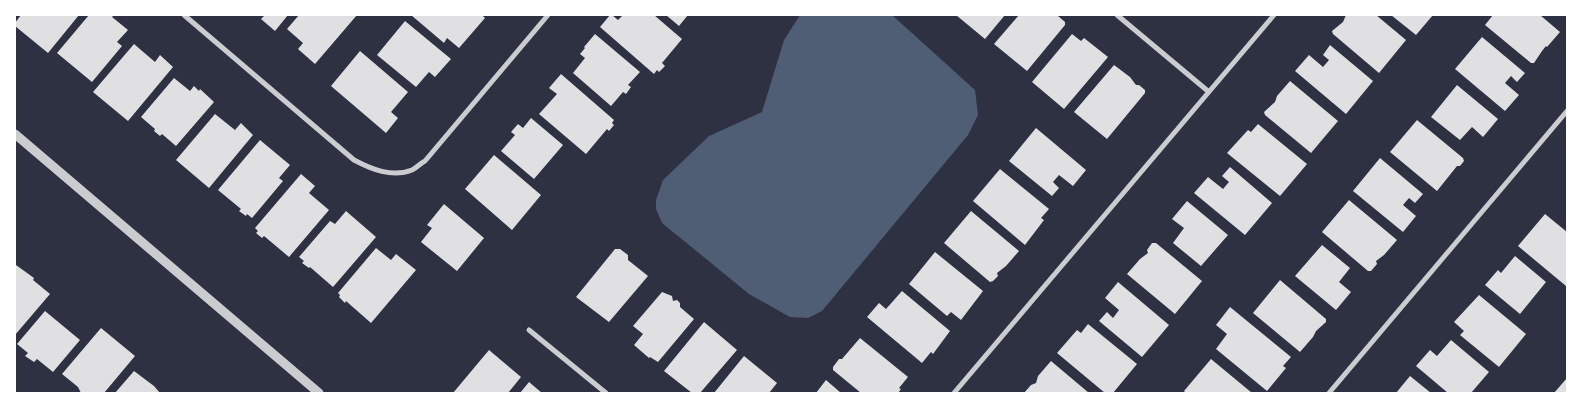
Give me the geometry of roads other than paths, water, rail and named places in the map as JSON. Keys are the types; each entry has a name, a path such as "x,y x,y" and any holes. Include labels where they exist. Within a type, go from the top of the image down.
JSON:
{"street":[{"path":"184,15 354,160 372,170 396,173 412,170 425,161 548,15"},
{"path":"1117,15 1209,92"},
{"path":"954,393 1274,15"},
{"path":"1329,393 1567,111"},
{"path":"15,134 320,393"},
{"path":"530,330 606,393"}],"water":[{"path":"800,15 892,15 975,90 978,115 968,135 822,311 808,318 790,317 749,294 662,223 656,209 656,200 663,180 709,136 762,112 784,40"}]}
